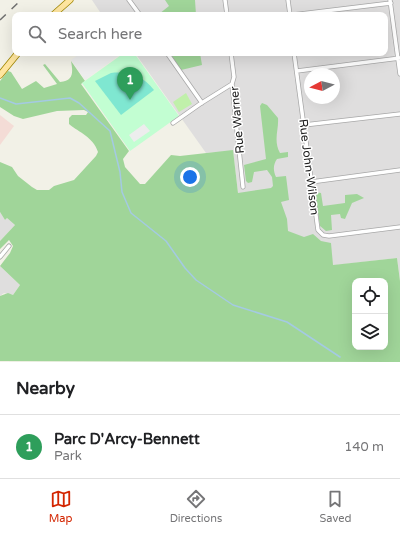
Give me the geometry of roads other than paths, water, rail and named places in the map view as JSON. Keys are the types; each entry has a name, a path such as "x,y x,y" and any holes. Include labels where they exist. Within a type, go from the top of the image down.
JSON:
{"main road":[{"path":"56,12 70,0"},
{"path":"0,75 16,56"}],"street":[{"path":"129,0 138,12"},
{"path":"225,0 227,12"},
{"path":"288,0 290,12"},
{"path":"314,12 391,2 400,74"},
{"path":"169,56 202,102"},
{"name":"Rue Warner","path":"231,56 234,78 232,84 243,187"},
{"name":"Rue John-Wilson","path":"294,56 316,226 320,233 329,236 400,227"},
{"path":"297,71 399,58"},
{"path":"173,123 202,102 232,84"},
{"path":"304,125 400,114"},
{"path":"311,182 400,170"},
{"path":"0,258 9,246"}],"waterway":[{"path":"0,98 16,104 70,98 79,103 110,131 120,172 122,192 131,213 166,241 185,268 196,280 233,305 287,322 340,357"}],"railway":[{"path":"0,20 21,0"}],"place":[{"name":"Parc D'Arcy-Bennett","path":"130,100"}]}
